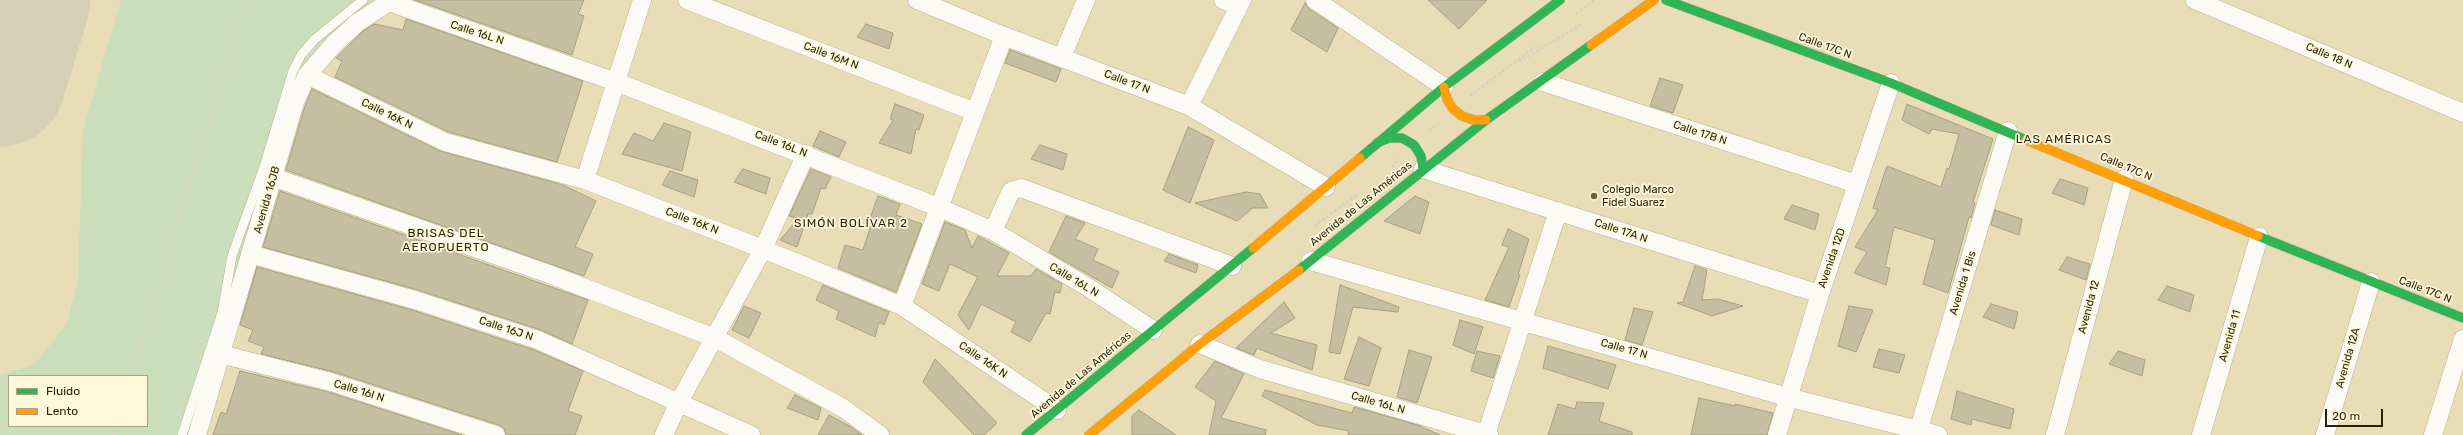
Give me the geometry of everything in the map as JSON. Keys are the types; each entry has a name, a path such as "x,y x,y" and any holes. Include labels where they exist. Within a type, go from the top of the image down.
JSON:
{"main road":[{"name":"Avenida de Las Américas","path":"1026,435 1232,266 1444,87 1560,0"},
{"name":"Avenida de Las Américas","path":"1089,435 1200,344 1311,261 1423,169 1486,120 1543,82 1654,0"},
{"name":"Calle 17C N","path":"1666,0 1892,83 2008,130 2259,237 2463,318"},
{"path":"1444,87 1447,99 1453,109 1462,116 1474,120 1486,120"},
{"path":"1377,143 1389,138 1402,138 1414,145 1421,156 1423,169"}],"street":[{"path":"585,180 642,0"},
{"name":"Calle 16M N","path":"687,0 975,112"},
{"name":"Calle 17 N","path":"917,0 1004,36 1189,106 1326,187"},
{"path":"1062,57 1086,0"},
{"path":"1314,0 1444,87"},
{"name":"Calle 18 N","path":"2195,0 2463,113"},
{"name":"Calle 16L N","path":"390,1 616,82 806,154 938,207 993,231 1086,286 1153,330"},
{"name":"Avenida 16JB","path":"197,435 295,102 307,75 334,44 357,23 390,1"},
{"path":"1189,106 1234,2"},
{"path":"902,306 938,207 1004,36"},
{"name":"Calle 16K N","path":"307,75 445,142 585,180 763,249 902,306 1057,410"},
{"name":"Calle 17B N","path":"1543,82 1857,184"},
{"name":"Avenida 12D","path":"1777,435 1787,396 1820,294 1892,83"},
{"name":"Avenida 1 Bis","path":"1918,432 2008,130"},
{"path":"664,435 679,402 763,249 806,154"},
{"name":"Calle 17A N","path":"1423,169 1820,294"},
{"path":"273,177 542,272 715,338 843,408 880,435"},
{"name":"Avenida 12","path":"2055,435 2124,179"},
{"path":"993,231 1011,191 1021,188 1232,266"},
{"path":"1487,435 1525,320 1558,211"},
{"name":"Avenida 11","path":"2201,435 2259,237"},
{"name":"Calle 16J N","path":"250,254 415,300 538,340 751,435"},
{"name":"Calle 17 N","path":"1311,261 1525,320 1787,396 1918,432 1938,435"},
{"name":"Avenida 12A","path":"2325,435 2370,282"},
{"path":"2433,435 2463,339"},
{"name":"Calle 16L N","path":"1200,344 1260,369 1487,435"},
{"name":"Calle 16I N","path":"220,354 331,382 496,435"}],"lane":[{"path":"182,435 222,313 232,256 264,167 293,71 301,56 315,39 363,0"}],"path":[{"path":"130,375 246,0"},
{"path":"1510,67 1584,23"}],"green space":[{"path":"121,0 388,0 303,75 193,435 0,435 0,375 35,364 67,323 78,280 83,130"}],"building":[{"path":"415,0 584,0 578,14 584,16 572,55"},
{"path":"1428,0 1487,0 1459,29"},
{"path":"1305,3 1309,9 1338,28 1327,52 1291,30"},
{"path":"406,19 583,81 557,162 449,132 335,77 342,61 336,58 363,31 374,24 403,30"},
{"path":"866,24 893,33 889,49 857,37"},
{"path":"1010,50 1061,69 1056,82 1005,63"},
{"path":"1660,78 1683,85 1673,113 1650,106"},
{"path":"312,89 440,151 563,185 596,201 575,247 593,254 584,276 286,170 305,106"},
{"path":"895,104 924,115 919,130 916,129 911,154 879,143 893,120 890,119"},
{"path":"1907,104 1993,139 1973,202 1975,203 1971,218 1969,217 1948,293 1923,284 1935,240 1894,227 1885,267 1890,268 1886,285 1854,273 1867,252 1855,247 1878,210 1873,208 1887,166 1941,187 1947,168 1949,169 1959,134 1932,129 1929,134 1902,120"},
{"path":"664,123 691,132 682,171 622,154 634,133 653,141"},
{"path":"1188,127 1214,140 1190,203 1163,190"},
{"path":"820,131 846,142 839,157 813,146"},
{"path":"1040,145 1067,154 1063,170 1031,159"},
{"path":"743,169 770,178 766,194 734,182"},
{"path":"811,169 831,177 825,189 821,188 812,214 808,214 797,247 780,240 798,219 789,216"},
{"path":"670,171 698,180 694,197 662,185"},
{"path":"2060,179 2088,188 2084,205 2052,193"},
{"path":"280,191 588,300 572,344 541,330 418,290 263,247"},
{"path":"1246,192 1260,194 1268,208 1253,208 1237,221 1195,203"},
{"path":"878,196 900,204 896,215 922,224 896,292 838,268 845,245 863,250 872,222 869,221"},
{"path":"1415,196 1429,202 1420,234 1384,221"},
{"path":"1792,205 1819,214 1815,230 1784,219"},
{"path":"1995,210 2022,219 2019,235 1991,225"},
{"path":"1066,216 1085,223 1075,239 1098,249 1093,260 1119,272 1112,288 1049,252"},
{"path":"945,222 965,230 972,248 978,236 1009,253 997,276 1031,276 1036,269 1062,284 1060,293 1055,292 1050,314 1046,313 1030,342 1011,332 1016,322 981,304 969,330 958,315 978,277 950,264 939,291 922,284"},
{"path":"1508,229 1529,239 1518,275 1520,275 1509,307 1485,300 1509,247 1502,245"},
{"path":"1169,254 1198,265 1196,273 1164,261"},
{"path":"2067,257 2090,264 2086,280 2059,270"},
{"path":"1695,266 1707,270 1702,300 1718,299 1743,306 1712,316 1677,303 1683,302"},
{"path":"257,267 412,310 534,350 583,371 568,411 582,416 575,435 506,435 504,428 499,425 334,372 261,354 264,347 248,341 253,330 240,325"},
{"path":"823,285 889,312 884,325 879,322 875,337 836,319 839,311 816,300"},
{"path":"1340,285 1399,307 1398,312 1353,307 1340,354 1329,352"},
{"path":"2167,286 2194,295 2190,312 2158,300"},
{"path":"1284,302 1295,318 1271,333 1317,345 1312,370 1257,348 1254,355 1236,348"},
{"path":"1991,304 2018,312 2014,329 1983,317"},
{"path":"744,306 761,313 749,338 732,330"},
{"path":"1849,306 1873,310 1856,352 1838,346"},
{"path":"1634,308 1653,312 1642,345 1625,340"},
{"path":"1460,320 1483,327 1474,354 1453,345"},
{"path":"1359,337 1381,348 1369,386 1344,379"},
{"path":"1548,346 1616,365 1608,389 1543,368"},
{"path":"1879,349 1905,355 1899,373 1873,367"},
{"path":"1409,350 1432,357 1417,403 1397,397"},
{"path":"1477,351 1500,356 1493,378 1471,371"},
{"path":"2118,351 2145,360 2142,376 2109,364"},
{"path":"935,359 997,423 984,435 974,435 923,382"},
{"path":"1215,361 1244,374 1221,418 1266,430 1265,435 1209,435 1216,401 1195,387"},
{"path":"240,371 328,392 462,435 213,435 221,412 226,414"},
{"path":"1265,390 1352,413 1354,407 1418,425 1440,435 1348,435 1349,431 1317,425 1262,396"},
{"path":"1957,391 2014,409 2010,429 1972,419 1971,425 1951,419"},
{"path":"795,395 821,408 818,420 787,408"},
{"path":"1699,398 1735,406 1735,404 1773,413 1767,435 1691,435"},
{"path":"1577,402 1604,403 1599,421 1632,432 1632,435 1548,435 1558,404 1575,409"},
{"path":"1139,410 1176,435 1132,435 1132,416"},
{"path":"829,415 851,427 862,435 818,435"}],"runway":[{"path":"0,81 25,0"}],"traffic: fast":[{"path":"1360,158 1444,87 1560,0"},
{"path":"1666,0 1891,83 2026,140"},
{"path":"1299,270 1486,120 1591,45"},
{"path":"1377,143 1389,138 1402,138 1414,145 1421,156 1423,169"},
{"path":"2258,236 2463,318"},
{"path":"1026,435 1253,248"}],"traffic: slow":[{"path":"1591,45 1654,0"},
{"path":"1444,87 1447,99 1453,109 1462,116 1474,120 1486,120"},
{"path":"2026,140 2258,236"},
{"path":"1253,248 1360,158"},
{"path":"1089,435 1200,344 1299,270"}],"place":[{"name":"Colegio Marco Fidel Suarez","path":"1594,196"}],"district":[{"name":"LAS AMÉRICAS","path":"2064,140"},
{"name":"SIMÓN BOLÍVAR 2","path":"851,224"},
{"name":"BRISAS DEL AEROPUERTO","path":"446,241"}]}
